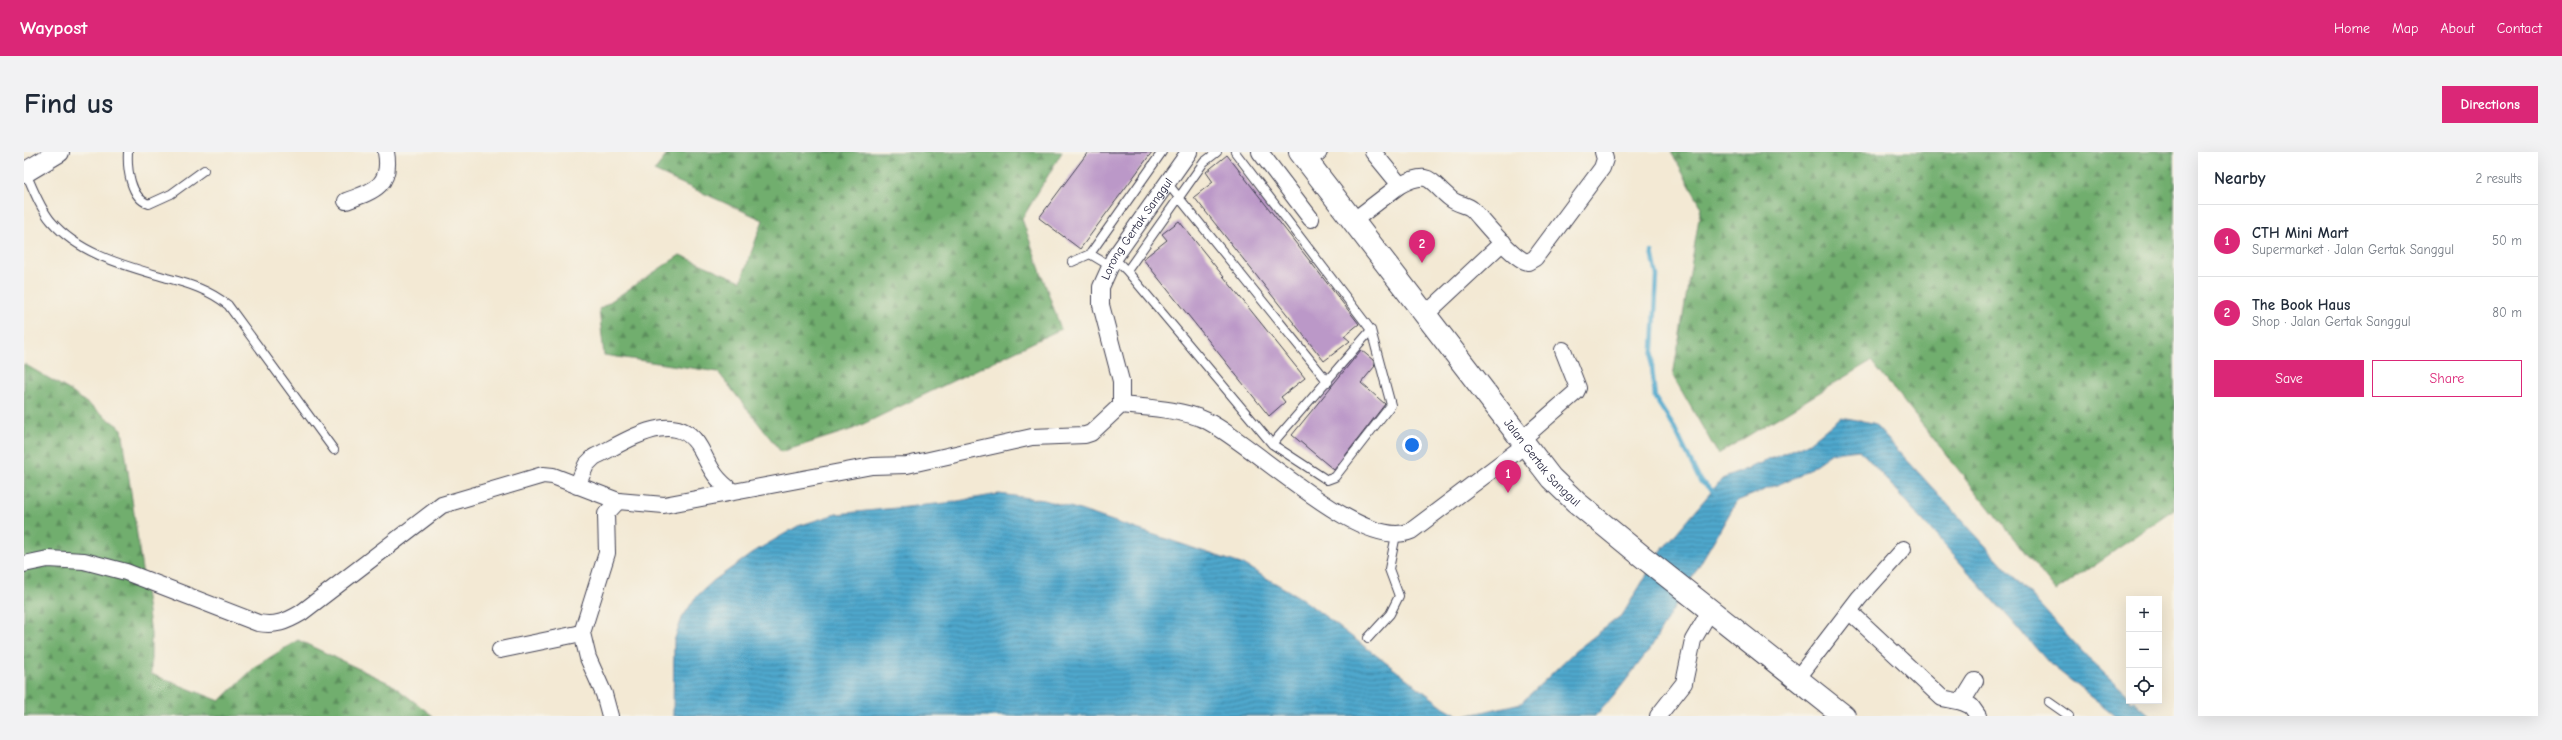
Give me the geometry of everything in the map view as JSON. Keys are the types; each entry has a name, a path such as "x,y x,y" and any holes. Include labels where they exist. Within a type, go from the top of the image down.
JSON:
{"main road":[{"name":"Jalan Gertak Sanggul","path":"1308,155 1353,221 1523,443 1552,478 1576,502 1687,593 1844,716"}],"street":[{"path":"25,172 59,152"},
{"path":"346,201 369,193 384,181 388,165 386,152"},
{"name":"Lorong Gertak Sanggul","path":"1121,405 1120,375 1100,300 1101,287 1112,262 1189,152"},
{"path":"1260,152 1311,220"},
{"path":"1373,152 1400,185"},
{"path":"1353,221 1400,185 1420,177 1433,180 1454,202 1469,207 1486,227 1524,262 1534,258 1602,168 1605,159 1603,152"},
{"path":"1425,315 1503,242"},
{"path":"24,564 48,559 84,561 126,572 258,623 269,625 284,623 301,614 442,506 543,475 553,476 618,501 664,505 732,491 872,466 907,465 1032,437 1085,436 1091,433 1121,405 1179,413 1206,420 1326,506 1349,519 1396,535 1412,530 1523,443 1576,392 1578,388 1563,350"},
{"path":"577,486 586,465 594,457 660,427 672,427 686,431 694,438 712,474 732,491"},
{"path":"610,716 604,694 588,658 582,633 607,553 606,514 618,501"},
{"path":"1797,679 1850,612 1859,598 1903,549"},
{"path":"1658,716 1684,683 1693,640 1710,611"},
{"path":"1850,612 1942,698 1962,702 1971,706 1978,716"},
{"path":"500,650 582,633"},
{"path":"1962,702 1975,681"}],"lane":[{"path":"128,152 129,175 137,194 144,202 149,204 171,194 204,170"},
{"path":"1072,262 1090,254 1162,152"},
{"path":"1127,270 1204,162 1217,152"},
{"path":"1090,254 1112,262 1127,270 1272,444 1326,480 1335,477 1391,405 1371,330 1235,152"},
{"path":"25,172 51,221 82,246 120,264 200,287 216,295 228,305 334,450"},
{"path":"1168,184 1328,382"},
{"path":"1272,444 1328,382 1371,330"},
{"path":"1368,638 1390,614 1399,596 1389,569 1396,535"},
{"path":"2049,702 2069,716"}],"green space":[{"path":"669,152 1062,152 1022,219 1061,329 853,429 781,452 718,372 604,355 599,309 680,255 741,281 763,220 654,171"},
{"path":"1671,152 2174,152 2174,510 2056,591 1871,361 1718,454 1673,376 1701,206"},
{"path":"24,364 69,390 122,429 151,633 151,674 220,701 256,666 298,640 391,684 433,716 24,716"}],"water":[{"path":"1841,417 1873,423 2092,662 2126,693 2126,704 2137,704 2151,716 2116,716 2050,664 1860,450 1832,453 1799,476 1737,501 1650,649 1613,697 1595,716 1465,716 1521,703 1574,652 1623,614 1661,551 1722,479 1809,443"},
{"path":"999,494 1044,500 1077,509 1244,565 1301,598 1444,707 1460,716 673,716 674,641 682,618 695,598 713,581 757,550 798,526 836,514 946,503"}],"building":[{"path":"1088,152 1152,152 1080,249 1039,218"},
{"path":"1227,155 1359,324 1344,336 1350,341 1324,361 1194,197 1213,182 1206,172"},
{"path":"1179,221 1305,378 1281,397 1285,402 1269,416 1143,259 1167,240 1162,234"},
{"path":"1361,350 1373,360 1375,366 1361,383 1385,404 1334,470 1292,435"}],"waterway":[{"path":"1652,252 1657,276 1652,367 1655,398 1675,429 1700,481 1716,493"}],"place":[{"name":"The Book Haus","path":"1422,263"},
{"name":"CTH Mini Mart","path":"1508,493"}]}
